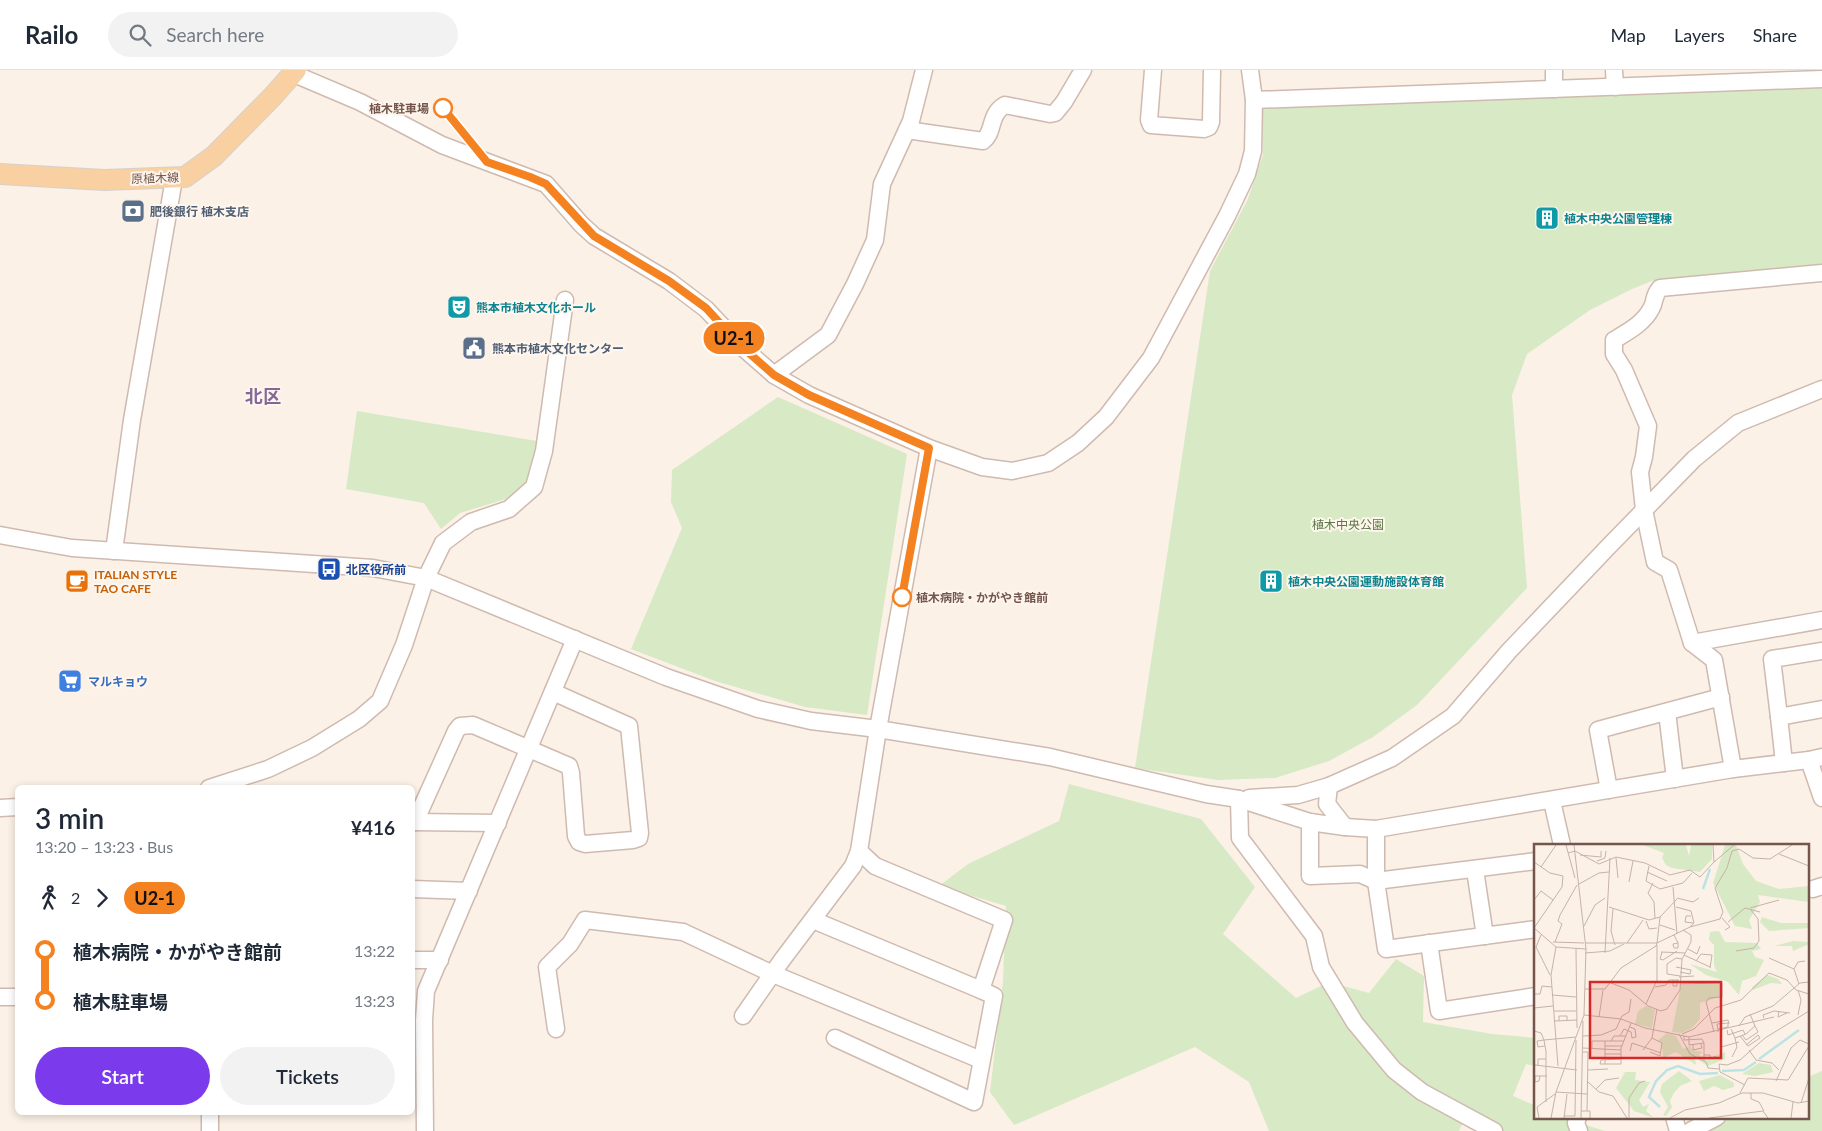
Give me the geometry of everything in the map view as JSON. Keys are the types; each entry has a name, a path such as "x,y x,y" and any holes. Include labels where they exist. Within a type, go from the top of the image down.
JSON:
{"main road":[{"name":"原植木線","path":"0,174 104,180 185,178 214,156 295,72"}],"street":[{"path":"774,375 828,335 854,284 875,240 882,184 911,121 924,70"},
{"path":"907,130 983,141 988,136 994,114 1004,106 1010,105 1055,114 1083,70"},
{"path":"1153,70 1149,120 1151,125 1204,129 1209,127 1212,122 1212,70"},
{"path":"295,72 360,102 442,145 546,184 594,236 669,281 706,308 741,346 774,375 809,395 929,448 982,466 1012,471 1048,463 1078,443 1106,417 1151,358 1227,216 1247,174 1253,151 1254,100 1250,70"},
{"path":"1554,70 1554,89"},
{"path":"1614,70 1615,87"},
{"path":"1254,100 1822,79"},
{"path":"114,551 132,420 174,179"},
{"path":"1733,769 1714,660 1692,643 1669,570 1655,562 1644,510 1640,472 1648,426 1624,370 1614,354 1614,340 1641,322 1652,308 1654,296 1660,288 1822,273"},
{"path":"218,785 268,769 312,748 359,719 380,701 404,645 426,578 443,543 471,522 509,509 534,487 544,451 565,300"},
{"path":"1239,799 1298,795 1329,786 1392,758 1453,716 1509,651 1694,460 1738,423 1822,389"},
{"path":"743,1016 853,866 859,851 878,729 929,448"},
{"path":"0,535 72,548 373,568 426,578 666,677 758,709 811,721 878,729 1050,757 1206,794 1239,799 1310,822 1376,829 1552,801 1733,769 1816,759 1822,798"},
{"path":"1692,643 1822,620"},
{"path":"425,1131 419,1073 418,1020 426,991 575,639"},
{"path":"1784,763 1772,660 1822,651"},
{"path":"415,820 456,731 460,726 473,725 566,764 570,769 576,836 579,842 586,844 639,838 629,726 553,692"},
{"path":"1609,790 1598,730 1721,697"},
{"path":"1779,717 1822,709"},
{"path":"1667,712 1675,779"},
{"path":"1329,786 1327,804 1345,827"},
{"path":"1239,799 1240,838 1314,936 1321,967 1355,1023 1394,1070 1422,1092 1494,1131"},
{"path":"1552,801 1562,844"},
{"path":"0,808 15,807"},
{"path":"415,822 498,823"},
{"path":"1310,822 1310,876 1360,874 1376,881 1534,861"},
{"path":"1376,829 1376,881 1386,948 1534,929"},
{"path":"859,851 875,866 1004,920 981,990"},
{"path":"1475,870 1485,936"},
{"path":"415,889 469,891"},
{"path":"556,1029 547,967 570,944 584,920 683,932 773,974 982,1060"},
{"path":"813,920 994,996 974,1102 834,1038"},
{"path":"1429,943 1439,1011 1534,996"},
{"path":"415,960 440,960"},
{"path":"0,997 15,997"},
{"path":"210,1115 210,1131"},
{"path":"1578,1118 1576,1123 1579,1131"},
{"path":"1674,1118 1678,1131"},
{"path":"1690,1131 1715,1118"}],"green space":[{"name":"植木中央公園","path":"1822,84 1822,269 1652,281 1590,310 1527,354 1512,395 1527,588 1417,705 1373,737 1329,761 1275,778 1218,780 1135,768 1210,271 1248,199 1263,155 1261,106"},
{"path":"778,397 907,454 867,715 805,707 715,681 631,649 682,528 671,502 672,470"},
{"path":"357,411 537,441 529,480 506,499 460,513 441,529 424,503 346,489"},
{"path":"1069,784 1201,819 1255,887 1223,934 1296,998 1329,982 1369,993 1396,959 1424,976 1423,1022 1492,1034 1534,1038 1534,1066 1526,1064 1513,1096 1534,1105 1534,1118 1563,1118 1605,1131 1486,1131 1463,1122 1459,1131 1269,1131 1249,1082 1195,1047 1014,1125 990,1092 1003,981 1006,906 939,886 968,864 1059,821"},
{"path":"1822,1071 1822,1131 1680,1131 1710,1118 1810,1118 1810,1076"}],"bus line":[{"name":"U2-1","path":"443,108 487,162 546,184 594,236 669,281 706,308 741,346 774,375 809,395 929,448 902,597"}],"place":[{"name":"植木駐車場","path":"443,108"},
{"name":"肥後銀行 植木支店","path":"133,211"},
{"name":"植木中央公園管理棟","path":"1547,218"},
{"name":"熊本市植木文化ホール","path":"459,307"},
{"name":"熊本市植木文化センター","path":"474,348"},
{"name":"北区役所前","path":"329,569"},
{"name":"ITALIAN STYLE TAO CAFE","path":"77,581"},
{"name":"植木中央公園運動施設体育館","path":"1271,581"},
{"name":"植木病院・かがやき館前","path":"902,597"},
{"name":"マルキョウ","path":"70,681"}],"district":[{"name":"北区","path":"263,396"}]}
